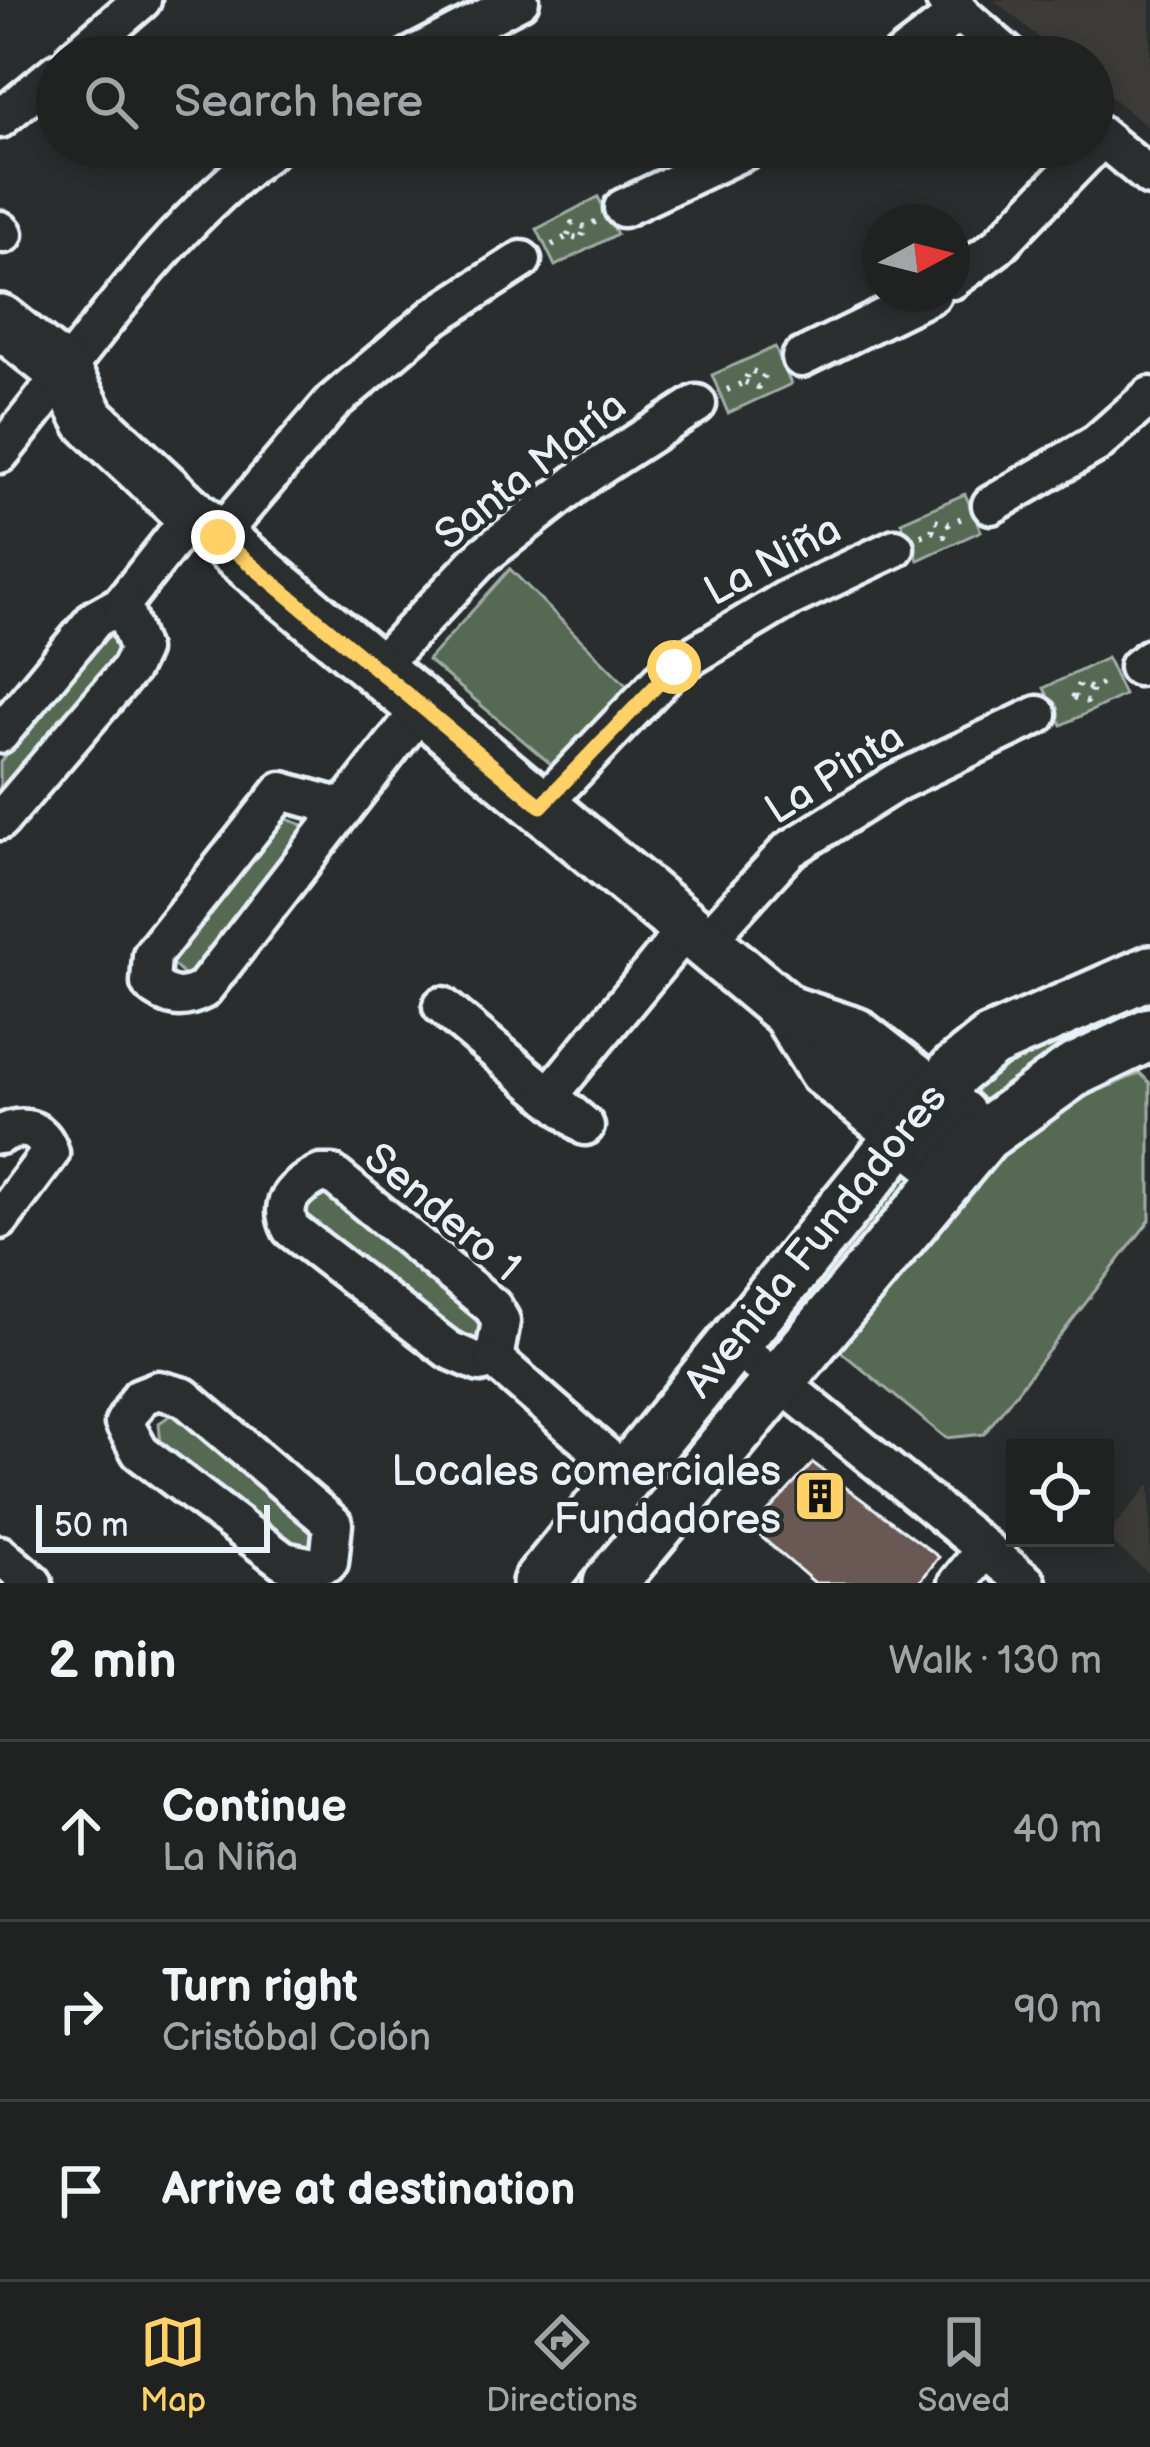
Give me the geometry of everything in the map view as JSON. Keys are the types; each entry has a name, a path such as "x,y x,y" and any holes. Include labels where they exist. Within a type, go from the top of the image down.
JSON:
{"street":[{"path":"107,36 142,0"},
{"path":"451,36 520,0"},
{"path":"922,36 952,6 986,36"},
{"path":"0,119 36,89"},
{"path":"1114,148 1150,177"},
{"path":"0,454 141,270 245,168"},
{"path":"623,208 708,168"},
{"path":"970,267 997,247 1067,168"},
{"path":"0,734 95,619 122,604 333,402 435,316 522,260"},
{"path":"801,358 895,312"},
{"path":"0,321 54,387 205,526 788,1012 824,1070 902,1133 968,1154"},
{"path":"0,367 54,387"},
{"path":"991,505 1097,443 1150,396"},
{"name":"Santa María","path":"376,669 483,556 588,474 697,404"},
{"name":"La Niña","path":"541,806 674,667 787,598 895,548"},
{"path":"0,820 130,669 139,650 122,604"},
{"path":"343,808 282,791 152,956 150,983 164,994 187,999 203,990 422,709"},
{"name":"La Pinta","path":"549,1096 695,936 789,850 897,782 1038,715"},
{"name":"Avenida Fundadores","path":"539,1583 935,1095 992,1042 1150,972"},
{"path":"442,1006 585,1126"},
{"path":"788,1012 855,1034 935,1095 968,1154"},
{"name":"Avenida Fundadores","path":"610,1583 968,1154 1073,1071 1150,1034"},
{"path":"0,1135 16,1126 30,1128 50,1153 0,1220"},
{"name":"Sendero 1","path":"494,1359 501,1321 471,1286 332,1174 299,1184 286,1202 284,1216 291,1229 465,1360 494,1359 626,1474"},
{"path":"732,1343 1027,1583"},
{"path":"158,1390 184,1397 333,1523 342,1573 284,1562 157,1465 128,1437 124,1423 129,1409 140,1396 158,1390"},
{"path":"958,1583 985,1550"},
{"path":"0,1555 34,1583"}],"shaded area":[{"path":"994,0 1150,0 1150,129 1114,99 1114,36 1038,36"},
{"path":"1150,1484 1150,1574 1114,1544 1114,1526"}],"green space":[{"path":"598,197 617,234 555,266 537,229"},
{"path":"775,347 791,384 728,413 712,375"},
{"path":"965,494 981,531 918,560 901,522"},
{"path":"510,569 628,687 553,766 428,660"},
{"path":"111,636 122,644 125,656 0,807 0,762 99,641"},
{"path":"1107,658 1124,695 1062,725 1044,688"},
{"path":"278,816 309,827 186,977 165,957"},
{"path":"1150,985 1150,1022 981,1114 961,1099 1000,1052"},
{"path":"1140,1073 1150,1083 1150,1220 984,1434 946,1438 834,1346 1024,1123"},
{"path":"910,1153 934,1175 782,1358 755,1340"},
{"path":"330,1188 493,1326 492,1342 474,1349 306,1214 302,1206"},
{"path":"729,1371 747,1376 754,1393 596,1583 552,1583"},
{"path":"177,1411 326,1541 305,1561 161,1446 159,1423"}],"building":[{"name":"Locales comerciales Fundadores","path":"813,1463 939,1557 919,1583 815,1583 752,1529"}],"place":[{"name":"Locales comerciales Fundadores","path":"820,1496"}],"route":[{"path":"218,537 541,806 674,667"}]}
